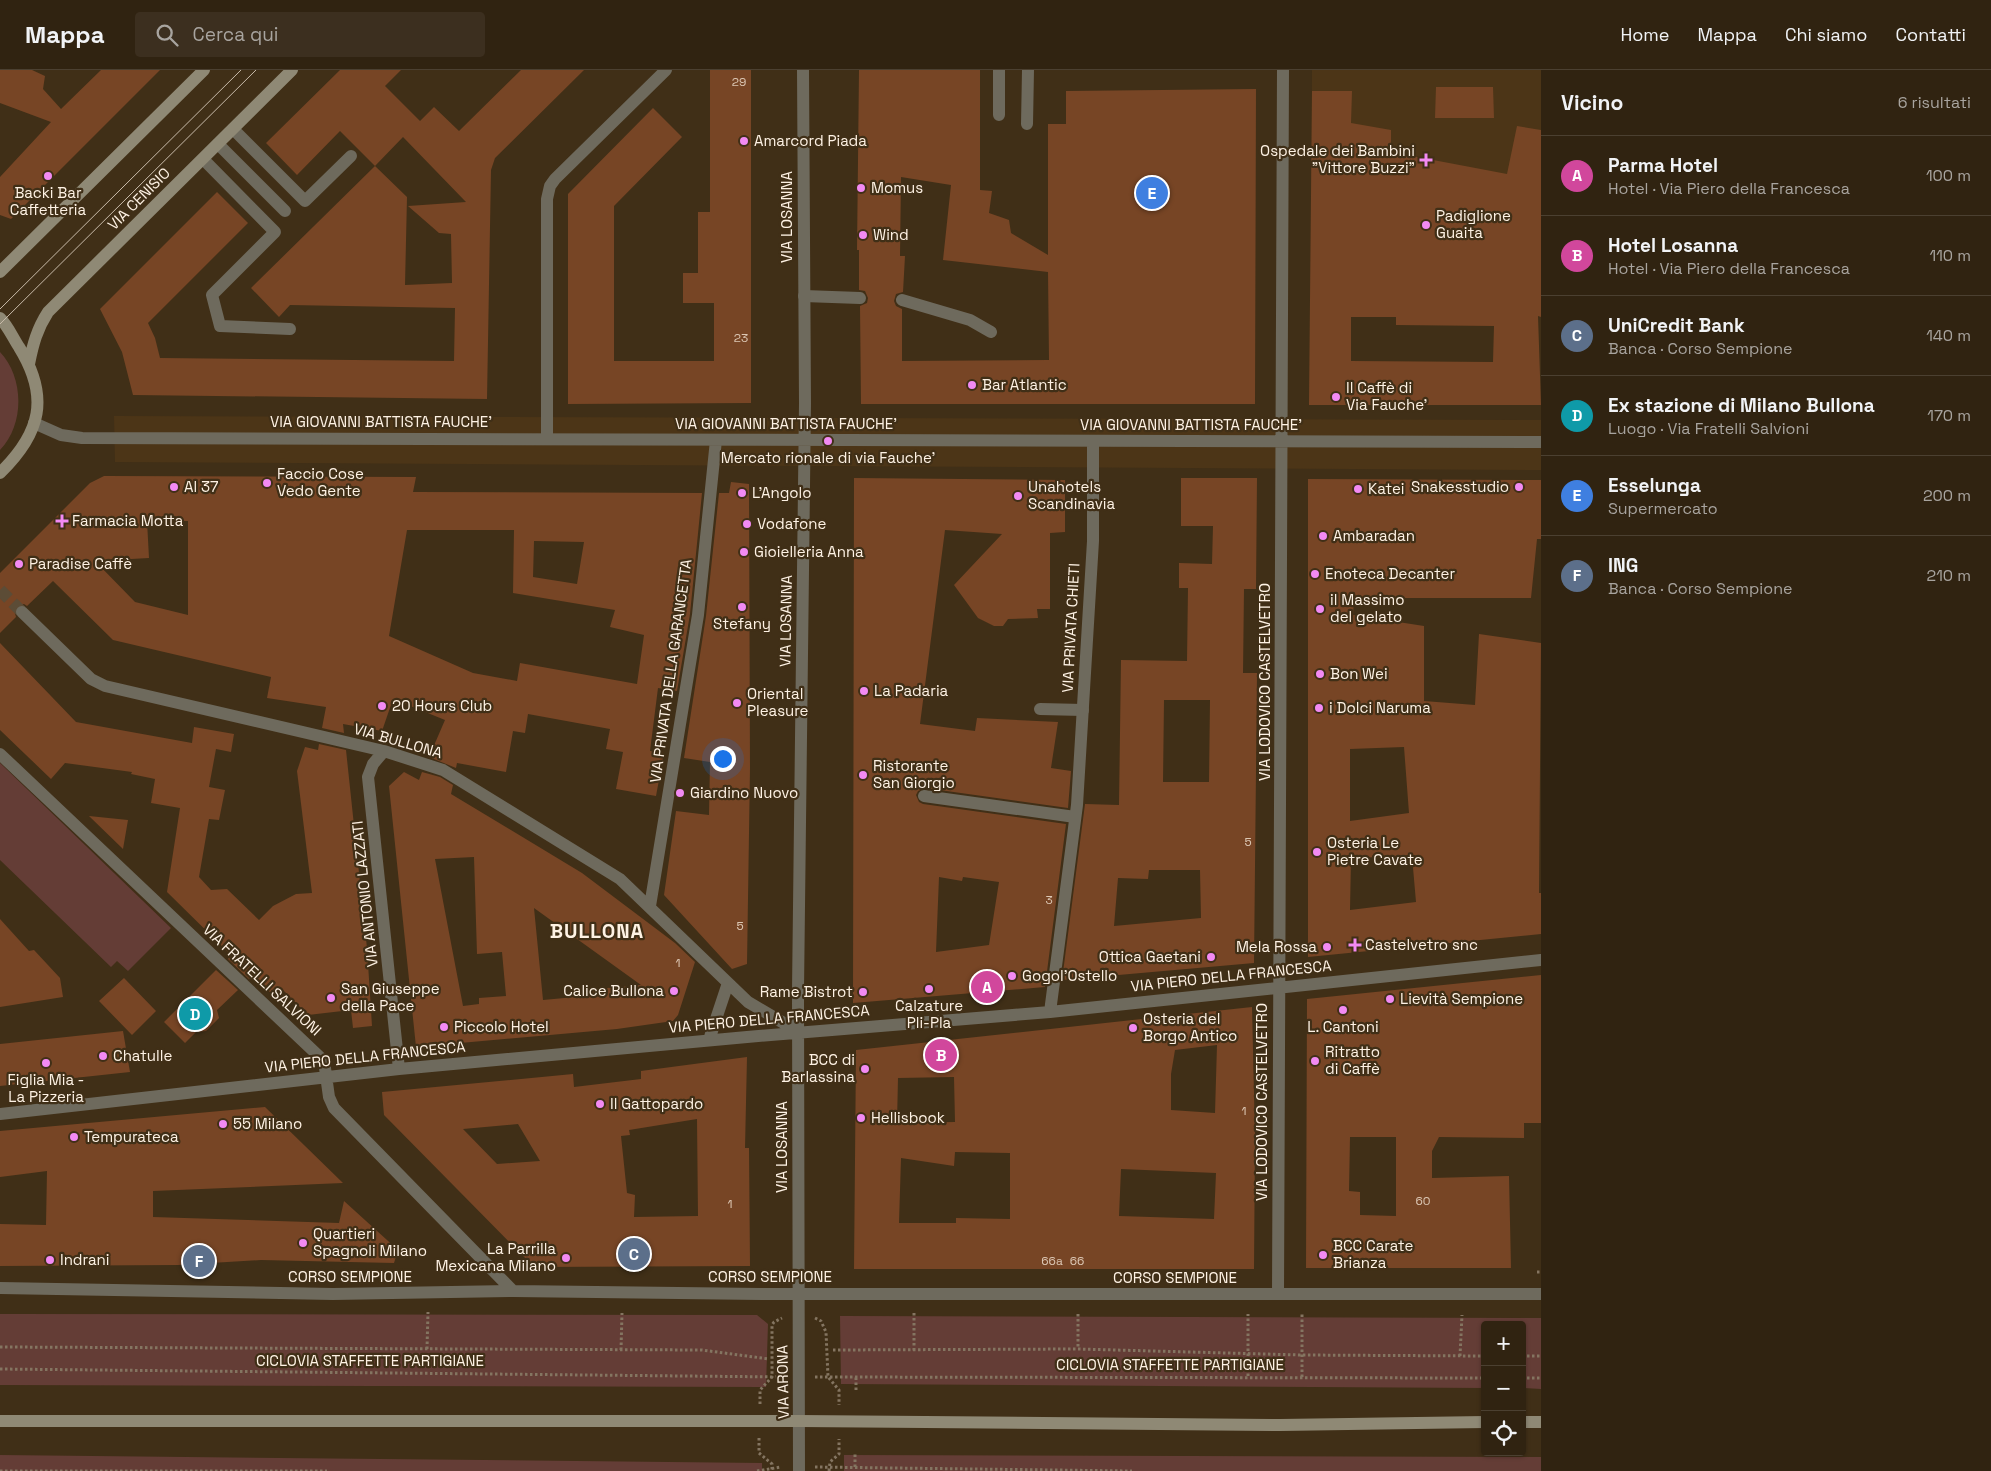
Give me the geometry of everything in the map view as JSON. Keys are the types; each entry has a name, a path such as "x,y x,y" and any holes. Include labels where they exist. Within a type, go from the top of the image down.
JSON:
{"main road":[{"path":"0,272 204,70"},
{"name":"VIA CENISIO","path":"30,364 33,342 39,326 48,312 292,70"},
{"path":"0,318 30,364 36,380 38,399 34,423 28,440 18,455 0,473"},
{"path":"0,1421 800,1421 1280,1425 1481,1422"},
{"path":"1526,1422 1541,1422"}],"street":[{"path":"547,439 547,200 550,186 666,70"},
{"name":"VIA LOSANNA","path":"798,1293 804,440 803,70"},
{"path":"999,70 999,115"},
{"path":"1028,70 1028,124"},
{"name":"VIA LODOVICO CASTELVETRO","path":"1278,1294 1283,70"},
{"path":"233,129 305,201 350,156"},
{"path":"218,144 285,210"},
{"path":"203,159 275,232 212,295 220,326 290,330"},
{"path":"804,296 860,298"},
{"path":"902,300 970,320 991,332"},
{"name":"VIA GIOVANNI BATTISTA FAUCHE'","path":"34,423 61,435 82,438 1541,442"},
{"name":"VIA PRIVATA DELLA GARANCETTA","path":"650,906 698,615 716,440"},
{"name":"VIA PRIVATA CHIETI","path":"1050,1012 1075,817 1093,541 1093,441"},
{"name":"VIA BULLONA","path":"22,612 91,679 104,686 384,751 443,770 620,879 748,1002 799,1032"},
{"path":"1040,709 1082,710"},
{"name":"VIA ANTONIO LAZZATI","path":"384,751 373,764 368,777 399,1069"},
{"name":"VIA FRATELLI SALVIONI","path":"0,754 324,1061 329,1097 344,1120 513,1292"},
{"path":"924,796 1075,817"},
{"name":"VIA PIERO DELLA FRANCESCA","path":"0,1114 326,1076 799,1032 1050,1012 1278,986 1541,960"},
{"path":"709,1040 728,983"},
{"name":"CORSO SEMPIONE","path":"0,1288 333,1294 513,1292 1541,1294"},
{"name":"VIA ARONA","path":"798,1293 799,1471"}],"path":[{"path":"760,1390 772,1377 772,1325 774,1322 798,1311 821,1321 824,1325 826,1332 827,1377 839,1390"},
{"path":"427,1348 428,1312"},
{"path":"621,1350 622,1313"},
{"path":"914,1313 914,1351"},
{"path":"1078,1314 1078,1349"},
{"path":"1248,1314 1248,1376"},
{"path":"1302,1314 1302,1377"},
{"path":"1460,1356 1462,1314"},
{"path":"0,1346 702,1350 769,1359"},
{"path":"833,1350 1078,1349 1302,1355 1481,1356"},
{"path":"1526,1356 1541,1356"},
{"name":"CICLOVIA STAFFETTE PARTIGIANE","path":"0,1369 772,1377"},
{"path":"856,1375 856,1390"},
{"name":"CICLOVIA STAFFETTE PARTIGIANE","path":"827,1377 856,1375 1481,1378"},
{"path":"1526,1378 1541,1378"},
{"path":"830,1468 840,1450"},
{"path":"757,1471 771,1469 772,1464 759,1453"},
{"path":"855,1454 855,1467"},
{"path":"830,1468 1132,1471"},
{"path":"0,1471 328,1471"}],"shaded area":[{"name":"Ospedale dei Bambini \"Vittore Buzzi\"","path":"1312,70 1541,70 1541,250 1311,294"},
{"path":"0,352 14,374 18,401 14,427 0,450"},
{"name":"Mercato rionale di via Fauche'","path":"114,416 1541,420 1541,470 115,462"},
{"path":"0,763 171,928 128,971 117,961 111,967 0,860"},
{"path":"0,1314 757,1315 768,1324 766,1387 0,1385"},
{"path":"840,1316 1541,1318 1541,1389 1526,1388 1526,1321 1481,1321 1481,1388 841,1384"},
{"path":"0,1455 762,1463 762,1471 0,1471"},
{"path":"844,1455 1541,1457 1541,1471 844,1471"}],"building":[{"path":"0,70 32,70 45,76 43,89 61,109 101,70 160,70 11,219 0,215 0,177 51,122 0,103"},
{"path":"340,70 401,70 385,86 420,121 434,107 459,131 521,70 584,70 495,158 491,170 487,399 133,395 122,352 100,309 217,192 248,223 148,323 155,338 160,358 454,361 455,308 290,305 279,317 251,288 375,166 340,131 297,175 266,143","holes":["403,137 466,202 408,206 439,233 451,234 452,283 405,285 407,197 375,166"]},
{"path":"710,70 751,70 751,403 568,404 568,194 653,108 682,137 614,206 614,361 714,361 714,303 683,303 683,273 698,273 698,212 710,212"},
{"path":"859,70 980,70 980,190 992,191 989,213 1009,220 1011,233 1048,255 1048,124 1066,124 1066,91 1256,89 1255,404 861,404 860,306 867,303 868,298 865,291 859,290 859,250 857,250","holes":["901,177 951,185 943,260 1048,272 1049,360 902,361 902,309 896,306 894,301 896,294 903,292 905,256 900,256"]},
{"path":"1436,87 1493,87 1494,118 1435,118"},
{"path":"1312,91 1352,91 1351,123 1391,130 1391,152 1507,174 1517,126 1541,130 1541,317 1538,316 1541,405 1309,405","holes":["1351,317 1396,317 1396,325 1494,326 1493,362 1351,361"]},
{"path":"104,476 416,477 413,492 702,493 690,614 677,691 658,688 650,751 664,753 656,796 616,789 623,752 606,749 610,729 528,714 525,733 513,731 506,772 457,763 456,768 429,757 445,720 393,699 382,731 343,724 344,733 322,728 326,707 267,698 271,677 113,640 53,581 27,606 24,604 17,606 14,610 16,617 0,633 0,573 90,483","holes":["147,521 188,521 188,615 135,602 95,561 149,558","407,530 514,530 513,593 615,610 610,627 644,635 637,684 520,663 517,681 473,673 389,636","534,541 584,542 577,584 533,577"]},
{"path":"854,478 1065,480 1065,532 1050,533 1050,609 1037,609 1038,618 1008,619 1003,626 994,626 978,618 954,585 1002,534 945,530 920,724 975,731 977,718 1058,722 1051,768 1071,771 1068,808 925,788 918,791 916,795 919,802 923,804 1066,824 1045,987 853,1003","holes":["939,877 962,881 963,877 999,882 989,945 936,952"]},
{"path":"1181,478 1257,478 1256,589 1244,589 1243,673 1257,673 1254,963 1062,980 1085,804 1119,805 1121,660 1187,661 1188,588 1179,588 1179,563 1212,564 1213,526 1181,526","holes":["1164,700 1210,700 1209,782 1163,782","1149,870 1200,870 1201,918 1114,926 1118,878 1148,879"]},
{"path":"1308,479 1541,480 1541,539 1537,539 1531,598 1354,598 1353,615 1424,626 1424,701 1475,705 1479,634 1541,643 1539,893 1541,893 1541,934 1308,957","holes":["1404,747 1409,813 1350,821 1350,749","1412,856 1416,902 1350,910 1351,858"]},
{"path":"731,482 749,484 750,768 747,964 732,969 664,895 676,811 709,815 710,762 684,758 706,616 719,493 729,493"},
{"path":"0,643 76,722 192,743 194,727 234,734 231,752 216,749 209,787 225,790 219,820 209,819 199,877 211,890 227,889 259,920 273,906 296,894 312,893 297,771 305,747 318,750 319,744 346,750 367,948 372,1026 353,1028 351,1010 308,1015 280,987 272,994 253,976 249,979 228,959 231,955 167,892 180,808 151,803 155,779 131,774 132,772 65,763 51,779 0,730"},
{"path":"404,772 419,780 422,772 440,777 453,785 451,794 582,873 675,943 695,962 678,1015 673,1021 617,1029 416,1047 389,786","holes":["474,857 477,954 502,952 506,996 479,998 479,1004 463,1006 435,859","534,908 641,985 585,990 586,996 543,1000"]},
{"path":"89,816 128,820 123,849"},
{"path":"0,919 29,951 34,950 60,978 63,997 0,1007"},
{"path":"216,970 238,990 217,1010 219,1018 206,1031 196,1032 185,1043 164,1022"},
{"path":"1541,975 1541,1123 1524,1123 1524,1138 1439,1137 1432,1151 1432,1178 1509,1176 1511,1268 1306,1268 1307,999","holes":["1350,1137 1396,1137 1396,1216 1360,1215 1360,1192 1349,1191"]},
{"path":"124,978 156,1011 132,1035 99,1001"},
{"path":"1252,1007 1255,1136 1254,1269 854,1269 856,1050","holes":["1217,1045 1215,1113 1171,1110 1171,1074 1175,1050","954,1077 955,1122 897,1123 898,1078","955,1152 1010,1153 1010,1219 956,1218 956,1223 899,1223 901,1158 954,1166","1121,1169 1216,1173 1214,1219 1119,1216"]},
{"path":"123,1031 130,1072 0,1086 0,1044"},
{"path":"747,1057 745,1148 749,1148 750,1266 534,1267 384,1115 382,1092 573,1074 574,1087 641,1079 641,1071","holes":["697,1119 698,1216 634,1217 635,1195 627,1193 621,1136 630,1135 629,1130","518,1124 540,1161 497,1164 463,1129"]},
{"path":"265,1107 343,1183 153,1191 153,1217 339,1223 344,1201 398,1250 394,1263 261,1260 178,1265 0,1266 0,1224 46,1225 47,1171 0,1177 0,1131"}],"tunnel":[{"path":"0,590 22,612"}],"tram line":[{"path":"0,309 241,70"},
{"path":"0,324 256,70"}],"place":[{"name":"Amarcord Piada","path":"744,141"},
{"name":"Ospedale dei Bambini \"Vittore Buzzi\"","path":"1426,160"},
{"name":"Backi Bar Caffetteria","path":"48,176"},
{"name":"Momus","path":"861,188"},
{"name":"Esselunga","path":"1152,193"},
{"name":"Padiglione Guaita","path":"1426,225"},
{"name":"Wind","path":"863,235"},
{"name":"Bar Atlantic","path":"972,385"},
{"name":"Il Caffè di Via Fauche'","path":"1336,397"},
{"name":"Mercato rionale di via Fauche'","path":"828,441"},
{"name":"Faccio Cose Vedo Gente","path":"267,483"},
{"name":"Al 37","path":"174,487"},
{"name":"Snakesstudio","path":"1519,487"},
{"name":"Katei","path":"1358,489"},
{"name":"L'Angolo","path":"742,493"},
{"name":"Unahotels Scandinavia","path":"1018,496"},
{"name":"Farmacia Motta","path":"62,521"},
{"name":"Vodafone","path":"747,524"},
{"name":"Ambaradan","path":"1323,536"},
{"name":"Gioielleria Anna","path":"744,552"},
{"name":"Paradise Caffè","path":"19,564"},
{"name":"Enoteca Decanter","path":"1315,574"},
{"name":"Stefany","path":"742,607"},
{"name":"il Massimo del gelato","path":"1320,609"},
{"name":"Bon Wei","path":"1320,674"},
{"name":"La Padaria","path":"864,691"},
{"name":"Oriental Pleasure","path":"737,703"},
{"name":"20 Hours Club","path":"382,706"},
{"name":"i Dolci Naruma","path":"1319,708"},
{"name":"Ristorante San Giorgio","path":"863,775"},
{"name":"Giardino Nuovo","path":"680,793"},
{"name":"Osteria Le Pietre Cavate","path":"1317,852"},
{"name":"Castelvetro snc","path":"1355,945"},
{"name":"Mela Rossa","path":"1327,947"},
{"name":"Ottica Gaetani","path":"1211,957"},
{"name":"Gogol'Ostello","path":"1012,976"},
{"name":"Parma Hotel","path":"987,987"},
{"name":"Calzature Pli-Pla","path":"929,989"},
{"name":"Calice Bullona","path":"674,991"},
{"name":"Rame Bistrot","path":"863,992"},
{"name":"San Giuseppe della Pace","path":"331,998"},
{"name":"Lievità Sempione","path":"1390,999"},
{"name":"L. Cantoni","path":"1343,1010"},
{"name":"Ex stazione di Milano Bullona","path":"195,1014"},
{"name":"Piccolo Hotel","path":"444,1027"},
{"name":"Osteria del Borgo Antico","path":"1133,1028"},
{"name":"Hotel Losanna","path":"941,1055"},
{"name":"Chatulle","path":"103,1056"},
{"name":"Ritratto di Caffè","path":"1315,1061"},
{"name":"Figlia Mia - La Pizzeria","path":"46,1063"},
{"name":"BCC di Barlassina","path":"865,1069"},
{"name":"Il Gattopardo","path":"600,1104"},
{"name":"Hellisbook","path":"861,1118"},
{"name":"55 Milano","path":"223,1124"},
{"name":"Tempurateca","path":"74,1137"},
{"name":"Quartieri Spagnoli Milano","path":"303,1243"},
{"name":"UniCredit Bank","path":"634,1254"},
{"name":"BCC Carate Brianza","path":"1323,1255"},
{"name":"La Parrilla Mexicana Milano","path":"566,1258"},
{"name":"Indrani","path":"50,1260"},
{"name":"ING","path":"199,1261"}],"district":[{"name":"BULLONA","path":"597,931"}]}
